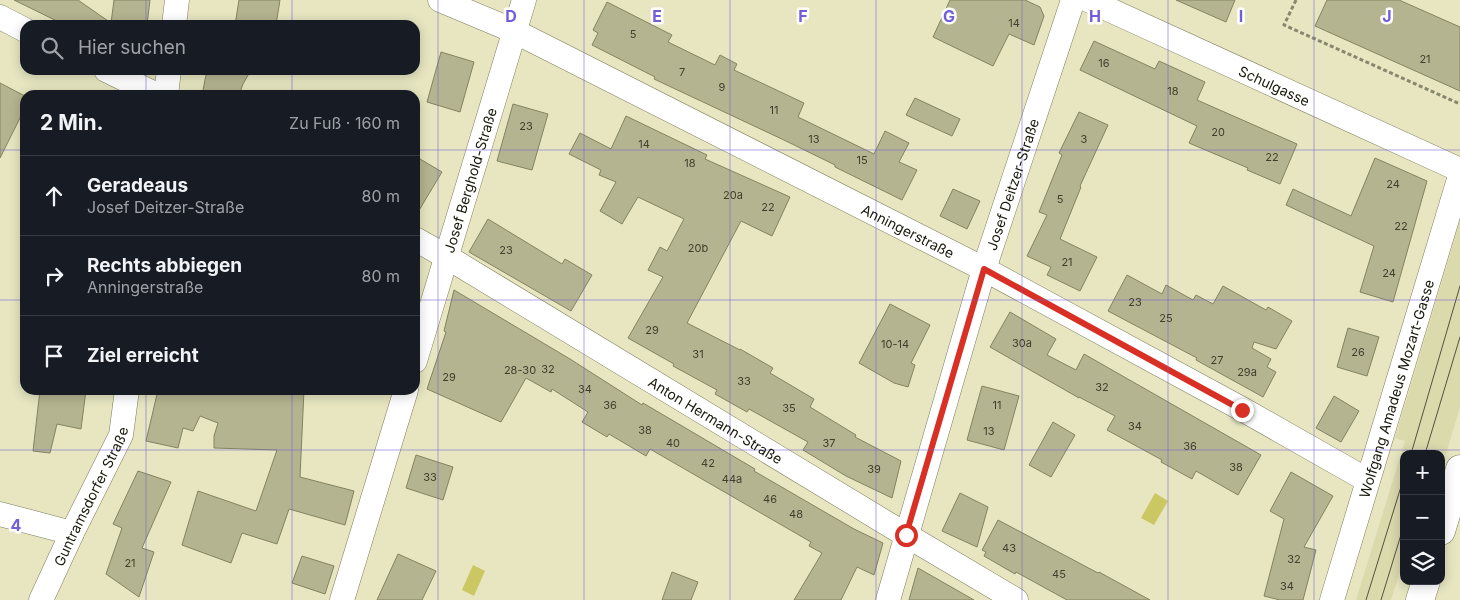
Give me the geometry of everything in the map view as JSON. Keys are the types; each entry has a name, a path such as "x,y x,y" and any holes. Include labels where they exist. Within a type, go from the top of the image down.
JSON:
{"main road":[{"path":"1445,518 1460,469"},
{"path":"1420,600 1425,585"}],"street":[{"path":"175,20 178,0"},
{"name":"Anningerstraße","path":"440,0 514,31 984,269 1367,480"},
{"name":"Josef Berghold-Straße","path":"420,345 524,0"},
{"name":"Josef Deitzer-Straße","path":"888,600 984,269 1072,0"},
{"name":"Schulgasse","path":"1088,0 1460,170"},
{"path":"0,17 20,27"},
{"path":"116,75 147,90"},
{"path":"167,90 168,75"},
{"name":"Wolfgang Amadeus Mozart-Gasse","path":"1332,600 1460,176"},
{"name":"Anton Hermann-Straße","path":"420,242 1016,600"},
{"name":"Guntramsdorfer Straße","path":"41,600 121,435 126,395"},
{"path":"342,600 404,395"},
{"path":"0,514 72,533"}],"path":[{"path":"1296,0 1284,25 1460,104"}],"shaded area":[{"path":"1460,221 1460,407 1446,454 1445,450 1402,450 1405,441 1395,438"},
{"path":"1400,457 1400,572 1391,600 1356,600"},
{"path":"1155,493 1168,501 1154,525 1141,518"},
{"path":"473,565 485,571 474,596 462,590"}],"building":[{"path":"14,0 78,0 107,20 55,20"},
{"path":"114,0 150,0 148,20 111,20"},
{"path":"239,0 280,0 277,20 236,20"},
{"path":"950,0 1025,0 1040,7 1044,16 1034,45 1009,34 993,66 933,37"},
{"path":"1176,0 1235,0 1226,22"},
{"path":"1327,0 1399,0 1460,27 1460,91 1315,26"},
{"path":"607,2 672,35 668,42 715,65 720,55 737,64 734,70 804,103 798,117 874,154 885,131 909,143 899,162 917,170 902,200 786,141 654,79 655,77 592,45 598,33 593,30"},
{"path":"1094,41 1155,69 1159,61 1205,82 1197,100 1297,144 1280,184 1189,143 1197,126 1080,70"},
{"path":"441,52 474,62 460,112 427,102"},
{"path":"206,75 248,75 241,90 203,90"},
{"path":"0,83 20,93 20,118 0,158"},
{"path":"915,98 960,119 952,136 906,115"},
{"path":"513,104 548,114 532,170 497,161"},
{"path":"1079,112 1108,125 1080,186 1060,239 1097,257 1080,291 1047,275 1051,267 1027,256 1047,215 1039,212 1062,155 1059,153"},
{"path":"626,116 707,155 705,159 790,197 772,236 741,221 687,323 740,349 773,368 770,373 814,399 810,407 856,435 855,437 901,461 892,498 846,476 803,450 808,442 749,409 747,412 715,394 717,390 628,338 663,277 648,270 660,247 667,251 684,219 638,197 622,224 600,211 616,182 599,175 601,170 569,154 580,133 611,149"},
{"path":"1375,158 1427,181 1393,302 1360,292 1374,246 1286,205 1293,189 1351,216"},
{"path":"420,159 442,172 420,209"},
{"path":"953,189 980,201 967,229 940,216"},
{"path":"488,219 562,264 565,259 592,275 571,311 469,252"},
{"path":"1127,275 1162,294 1166,285 1193,300 1196,295 1213,304 1223,286 1266,310 1268,307 1292,321 1276,349 1254,342 1252,348 1271,359 1267,367 1276,372 1263,397 1196,360 1197,358 1108,311"},
{"path":"454,290 570,359 642,405 643,403 854,529 883,543 874,575 857,567 841,600 794,600 822,553 809,546 811,542 650,449 646,456 609,434 607,437 582,422 588,412 552,389 551,392 526,378 501,422 427,389 446,332 444,331"},
{"path":"890,304 930,325 911,363 915,365 908,387 894,383 859,363"},
{"path":"1010,312 1056,339 1047,355 1076,370 1084,354 1261,455 1238,495 1196,471 1192,479 1107,430 1115,416 1079,398 990,347"},
{"path":"1348,328 1379,337 1367,376 1337,367"},
{"path":"982,386 1019,396 1004,450 967,440"},
{"path":"39,395 85,395 81,429 57,424 50,453 33,451"},
{"path":"157,395 304,395 300,477 354,491 345,525 289,509 277,544 242,533 231,563 182,545 198,491 256,511 277,450 214,448 214,436 218,423 200,416 193,431 183,428 178,448 146,441"},
{"path":"1334,396 1359,411 1341,442 1316,428"},
{"path":"1053,422 1075,435 1051,477 1029,465"},
{"path":"416,455 453,467 443,500 406,488"},
{"path":"138,471 171,482 142,548 154,552 139,597 106,574 122,528 113,524"},
{"path":"1291,472 1333,496 1304,547 1316,550 1303,600 1280,600 1264,596 1284,519 1270,511"},
{"path":"960,493 988,507 977,547 942,531"},
{"path":"998,520 1150,600 1067,600 1016,572 1015,574 984,556 986,552 982,550"},
{"path":"398,554 436,571 422,600 377,600"},
{"path":"302,556 334,566 325,594 292,583"},
{"path":"918,568 974,600 909,600"},
{"path":"672,572 698,582 691,600 662,600"}],"tram line":[{"path":"1412,450 1460,286"},
{"path":"1426,450 1460,337"},
{"path":"1366,600 1400,490"},
{"path":"1381,600 1400,538"}],"route":[{"path":"906,535 984,269 1242,410"}]}
